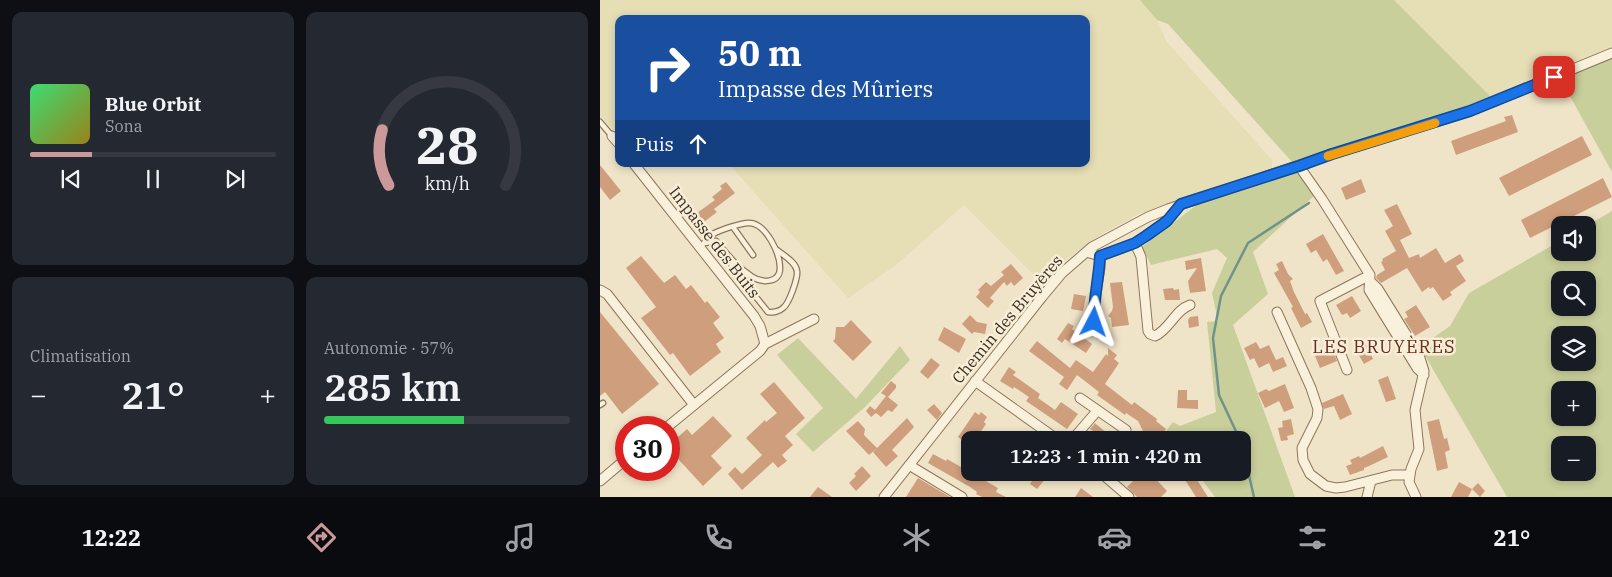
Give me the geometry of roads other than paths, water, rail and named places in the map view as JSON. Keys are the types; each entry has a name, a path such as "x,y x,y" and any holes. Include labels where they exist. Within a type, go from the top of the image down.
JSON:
{"street":[{"name":"Chemin des Bruyères","path":"884,497 1062,273 1086,252 1131,225 1181,204 1470,111 1612,53"},
{"path":"612,136 615,139"},
{"path":"1299,166 1322,199 1370,278 1369,290 1417,368 1424,375 1415,410 1419,449 1409,482 1416,497"},
{"name":"Impasse des Buits","path":"637,167 702,245 754,316 762,331 765,344"},
{"path":"1086,252 1100,256 1135,243 1167,221 1181,204"},
{"path":"1135,243 1141,256 1148,331 1150,334 1155,336 1162,332 1179,312 1190,305"},
{"path":"1100,256 1093,312 1094,322 1100,334"},
{"path":"1348,370 1320,301 1370,278"},
{"path":"600,290 607,294 694,405"},
{"path":"1277,312 1311,388 1318,409 1317,418 1302,448 1302,456 1310,474 1326,486 1345,487 1392,474 1410,475"},
{"path":"680,416 760,352 765,344 814,319"},
{"path":"975,381 1045,431"},
{"path":"1080,398 1126,430"},
{"path":"1080,431 1097,411"},
{"path":"908,465 962,497"},
{"path":"600,481 615,468"},
{"path":"1110,481 1129,497"},
{"path":"1366,497 1371,481"}],"lane":[{"path":"600,122 612,136"},
{"path":"750,222 758,226 770,238 776,249 780,269 777,276 770,281 764,282 752,277 729,258 716,241 702,245 713,234 750,222"},
{"path":"732,227 753,255"},
{"path":"729,258 732,267 768,312 773,313 784,308 792,295 798,272 795,265 776,249"}],"waterway":[{"path":"1236,431 1219,395 1213,338 1221,296 1248,243 1309,203"},
{"path":"1250,481 1254,497"}],"district":[{"name":"LES BRUYÈRES","path":"1384,347"}]}
